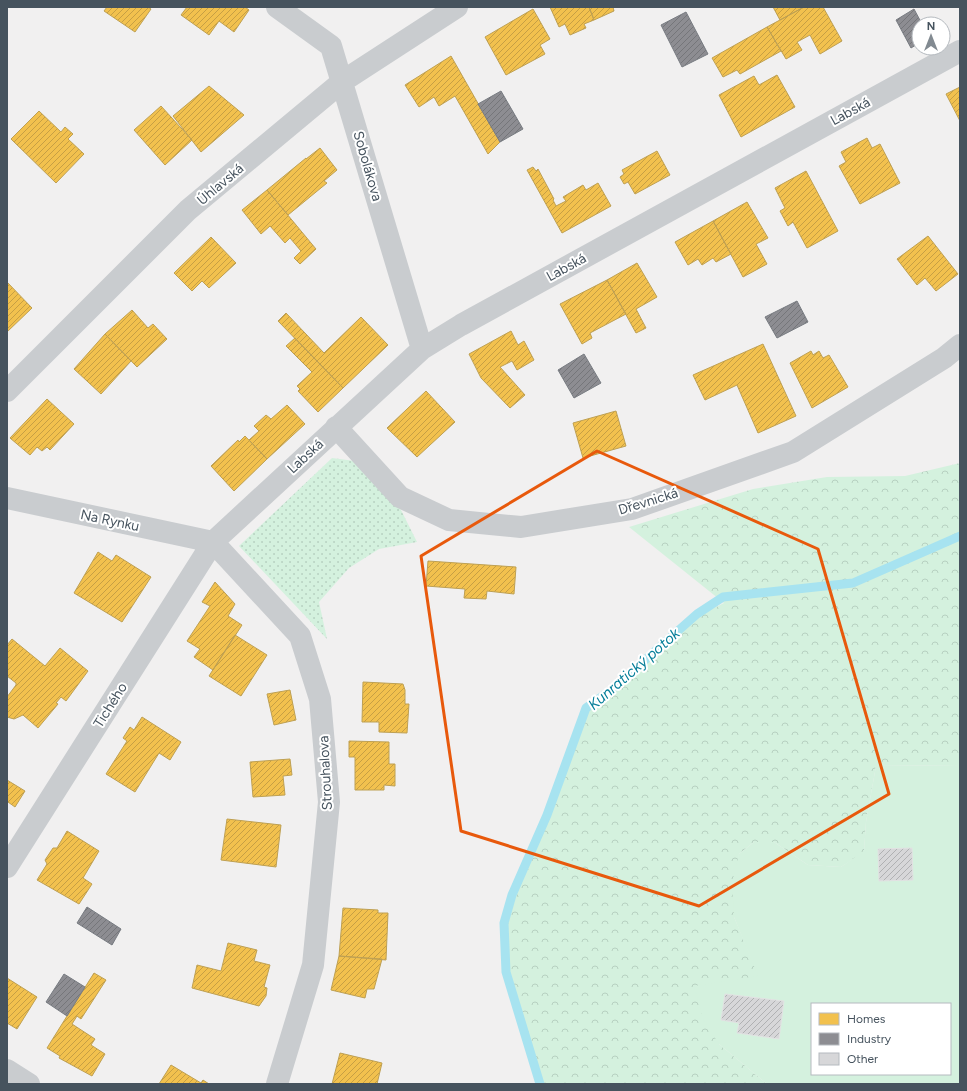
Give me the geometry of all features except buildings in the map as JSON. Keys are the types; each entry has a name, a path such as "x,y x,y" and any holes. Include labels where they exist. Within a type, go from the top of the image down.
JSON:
{"street":[{"name":"Sobolákova","path":"277,7 331,46 343,81 422,349"},
{"name":"Úhlavská","path":"7,391 188,210 343,81 457,7"},
{"name":"Labská","path":"213,542 422,349 461,325 960,51"},
{"name":"Dřevnická","path":"336,427 400,497 449,520 521,528 632,508 793,452 944,358 960,345"},
{"name":"Na Rynku","path":"7,498 213,542"},
{"name":"Tichého","path":"7,867 213,542"},
{"name":"Strouhalova","path":"213,542 300,636 320,699 329,802 313,965 277,1084"},
{"path":"7,1070 29,1084"}],"highlighted area":[{"path":"597,451 818,549 889,794 699,906 461,831 421,556"}],"green space":[{"path":"332,458 355,461 401,510 417,542 379,549 349,568 319,602 327,639 239,546"},
{"path":"960,463 960,765 876,766 866,822 864,852 841,867 808,865 774,842 754,842 739,854 734,917 759,976 719,1044 767,1084 542,1084 506,972 505,923 586,708 692,619 724,603 629,527 753,489 827,477 905,476"},
{"path":"960,765 960,1084 767,1084 719,1044 703,1019 694,986 758,976 734,917 732,883 739,854 754,842 774,842 808,865 841,867 864,851 866,822 876,766"}],"waterway":[{"name":"Kunratický potok","path":"540,1084 506,972 504,923 512,895 547,815 586,708 610,691 697,614 723,597 853,583 960,536"}]}
